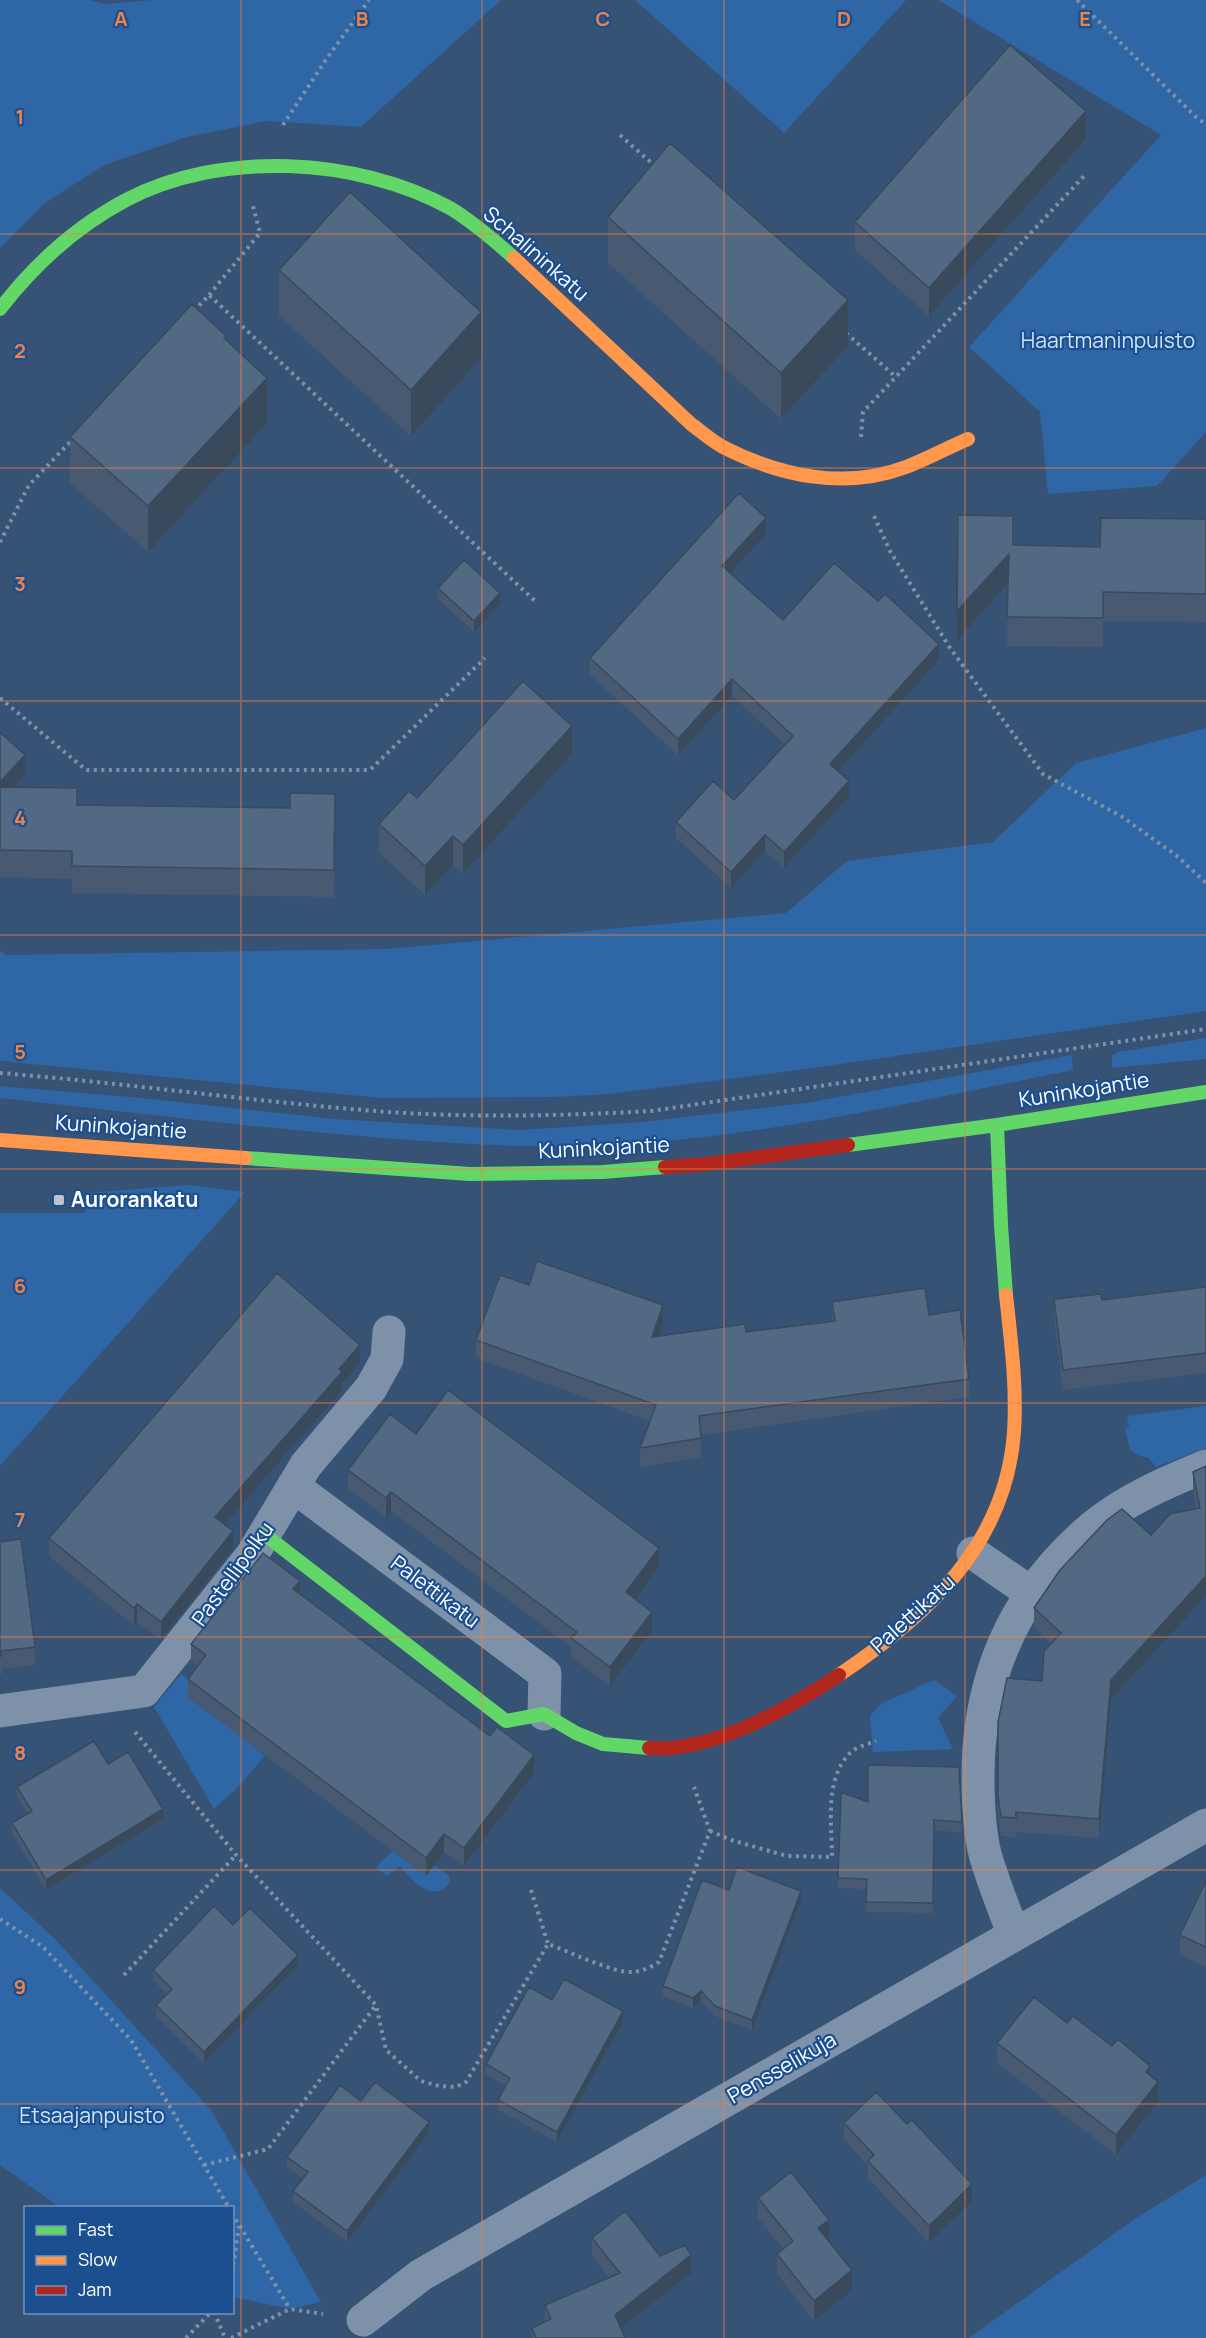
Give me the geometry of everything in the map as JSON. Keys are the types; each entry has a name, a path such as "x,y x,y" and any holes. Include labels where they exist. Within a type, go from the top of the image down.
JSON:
{"street":[{"name":"Schalininkatu","path":"0,309 16,287 57,246 127,200 156,187 196,176 256,166 347,171 395,184 449,208 497,242 691,424 723,447 774,468 831,480 857,478 904,468 968,439"},
{"name":"Kuninkojantie","path":"0,1140 182,1151 470,1174 603,1172 707,1164 997,1125 1206,1092"},
{"name":"Palettikatu","path":"293,1486 545,1674 544,1714 577,1734 610,1746 656,1749 681,1748 736,1730 819,1687 865,1658 924,1610 958,1575 973,1553 1005,1484 1014,1443 1016,1409 1003,1266 997,1125"},
{"name":"Pastellipolku","path":"0,1711 144,1691 252,1555 306,1464 371,1388 387,1359 389,1332"},
{"path":"1014,1935 985,1853 978,1799 980,1724 985,1695 1006,1636 1031,1593 1060,1559 1095,1525 1156,1487 1206,1466"},
{"path":"264,1534 507,1721 544,1714"},
{"path":"973,1553 1031,1593"},
{"name":"Pensselikuja","path":"363,2320 420,2275 1206,1825"}],"path":[{"path":"256,166 327,58 369,0"},
{"path":"1077,0 1197,118 1206,124"},
{"path":"620,135 656,166"},
{"path":"1085,175 863,412 857,478 890,551 950,648 1043,774 1121,816 1177,856 1206,883"},
{"path":"193,312 260,233"},
{"path":"209,295 535,601"},
{"path":"843,330 896,377"},
{"path":"0,542 29,485 78,433"},
{"path":"0,698 86,770 370,770 485,658"},
{"path":"0,1072 376,1111 570,1116 651,1111 1206,1029"},
{"path":"126,1730 135,1732 236,1855 376,2005 386,2050 421,2081 439,2086 456,2087 466,2082 548,1944 531,1890"},
{"path":"710,1831 731,1840 787,1856 832,1857 832,1789 835,1780 850,1752 876,1741"},
{"path":"548,1944 609,1968 631,1973 646,1970 659,1962 710,1831 691,1780"},
{"path":"124,1975 236,1855"},
{"path":"0,1919 43,1947 131,2040 228,2206"},
{"path":"204,2165 268,2149 376,2005"},
{"path":"234,2216 290,2309"},
{"path":"234,2258 239,2224"},
{"path":"231,2338 290,2309 363,2320"},
{"path":"186,2338 211,2314"},
{"path":"213,2314 225,2338"}],"green space":[{"path":"0,0 89,0 106,4 153,0 501,0 361,127 266,121 187,137 104,165 44,204 0,248"},
{"path":"635,0 906,0 784,133"},
{"name":"Haartmaninpuisto","path":"938,0 1206,0 1206,432 1157,486 1048,494 1040,412 969,347 1161,135"},
{"path":"1206,728 1206,1011 799,1070 609,1094 556,1097 381,1098 0,1061 0,950 5,955 387,949 786,913 847,861 993,842 1076,763"},
{"path":"1206,1038 1206,1059 1112,1068 1112,1056 1117,1052"},
{"path":"1072,1055 1073,1070 913,1103 752,1131 613,1145 520,1146 395,1139 0,1098 0,1086 142,1098 335,1119 520,1130 642,1122 805,1103"},
{"path":"188,1185 245,1192 0,1466 0,1213 85,1213 86,1193"},
{"path":"1206,1406 1206,1448 1156,1467 1149,1458 1137,1455 1130,1449 1125,1428 1129,1427 1127,1416"},
{"path":"181,1674 196,1686 189,1698 220,1721 261,1736 253,1747 265,1756 236,1789 214,1809 154,1707"},
{"path":"934,1680 957,1696 938,1718 953,1749 873,1752 870,1716 882,1703"},
{"path":"393,1851 434,1865 449,1876 449,1883 443,1889 429,1891 416,1883 400,1866 387,1876 376,1867"},
{"name":"Etsaajanpuisto","path":"0,1888 56,1940 211,2110 321,2302 290,2309 234,2297 234,2206 58,2206 0,2165"},
{"path":"1206,2175 1206,2338 969,2338 1136,2218"}],"building":[{"path":"1010,45 1086,111 929,288 855,222"},
{"path":"670,143 848,300 781,373 608,217"},
{"path":"350,192 481,312 411,390 279,270"},
{"path":"192,304 267,378 148,506 70,437"},
{"path":"739,493 766,518 722,566 783,620 834,563 878,601 885,594 939,644 830,764 849,781 784,852 765,835 731,872 676,822 713,781 734,800 793,736 732,679 678,739 590,658"},
{"path":"958,515 1013,516 1013,545 1100,547 1101,518 1206,519 1206,594 1103,592 1103,618 1007,617 1009,554 957,611"},
{"path":"464,560 500,593 474,621 438,588"},
{"path":"523,681 572,726 463,845 453,836 425,866 379,824 409,791 417,798"},
{"path":"0,732 25,755 0,782"},
{"path":"0,787 77,788 77,805 290,808 290,793 335,794 334,870 72,866 72,851 0,850"},
{"path":"537,1261 663,1305 652,1337 745,1324 746,1332 835,1321 832,1302 925,1288 929,1315 960,1310 969,1379 699,1416 701,1438 640,1448 656,1405 476,1340 500,1275 529,1285"},
{"path":"277,1273 360,1345 339,1369 342,1372 215,1517 233,1531 161,1622 137,1604 134,1608 49,1538"},
{"path":"1206,1287 1206,1353 1063,1370 1054,1299 1101,1294 1102,1300"},
{"path":"448,1390 659,1548 626,1592 652,1612 610,1667 571,1638 577,1632 391,1492 386,1498 348,1470 390,1414 416,1434"},
{"path":"1206,1466 1206,1576 1111,1680 1099,1819 1016,1812 1016,1818 1001,1817 998,1795 998,1722 1007,1678 1042,1681 1044,1651 1061,1633 1034,1608 1060,1570 1107,1520 1122,1509 1151,1535 1170,1514 1200,1508 1193,1472"},
{"path":"21,1539 35,1647 1,1651 2,1656 0,1656 0,1542"},
{"path":"263,1553 300,1581 293,1589 490,1736 497,1727 534,1755 464,1848 444,1834 426,1858 188,1679 206,1655 191,1644"},
{"path":"94,1741 108,1764 128,1752 163,1809 46,1880 12,1823 32,1811 17,1787"},
{"path":"868,1765 959,1767 962,1822 934,1820 933,1903 866,1902 867,1879 838,1878 841,1792 868,1802"},
{"path":"737,1867 801,1891 752,2020 715,2006 701,1991 693,1998 663,1986 702,1880 729,1890"},
{"path":"1206,1881 1206,1947 1180,1935"},
{"path":"214,1906 233,1925 250,1908 298,1955 204,2052 156,2005 172,1989 153,1970"},
{"path":"564,1979 623,2011 557,2132 498,2100 510,2078 486,2064 529,1987 552,2000"},
{"path":"1034,1997 1067,2023 1073,2016 1112,2046 1118,2039 1150,2066 1146,2072 1158,2082 1116,2135 997,2043"},
{"path":"375,2082 429,2122 347,2231 293,2191 308,2172 287,2157 340,2085 361,2101"},
{"path":"876,2092 907,2124 912,2120 972,2184 929,2226 868,2161 874,2155 844,2123"},
{"path":"791,2172 829,2220 818,2228 852,2270 814,2301 777,2254 793,2241 758,2198"},
{"path":"625,2211 660,2256 685,2245 691,2255 615,2315 625,2338 536,2338 532,2328 551,2319 545,2305 620,2273 592,2238"}],"traffic: fast":[{"path":"0,309 27,277 57,248 108,210 164,184 204,173 246,167 289,166 331,170 373,178 413,191 459,213 514,258"},
{"path":"848,1145 997,1125 1206,1092"},
{"path":"997,1125 1006,1295"},
{"path":"245,1158 470,1174 603,1172 665,1167"},
{"path":"264,1534 506,1721 544,1714 576,1733 603,1744 649,1748"}],"traffic: slow":[{"path":"514,258 691,424 721,446 746,458 813,477 860,478 906,467 968,439"},
{"path":"0,1140 245,1158"},
{"path":"839,1675 902,1628 931,1602 957,1574 978,1543 996,1509 1008,1472 1015,1415 1012,1347 1006,1295"}],"traffic: jam":[{"path":"665,1167 707,1164 848,1145"},
{"path":"649,1748 673,1748 723,1736 773,1714 839,1675"}],"place":[{"name":"Aurorankatu","path":"59,1200"}]}
